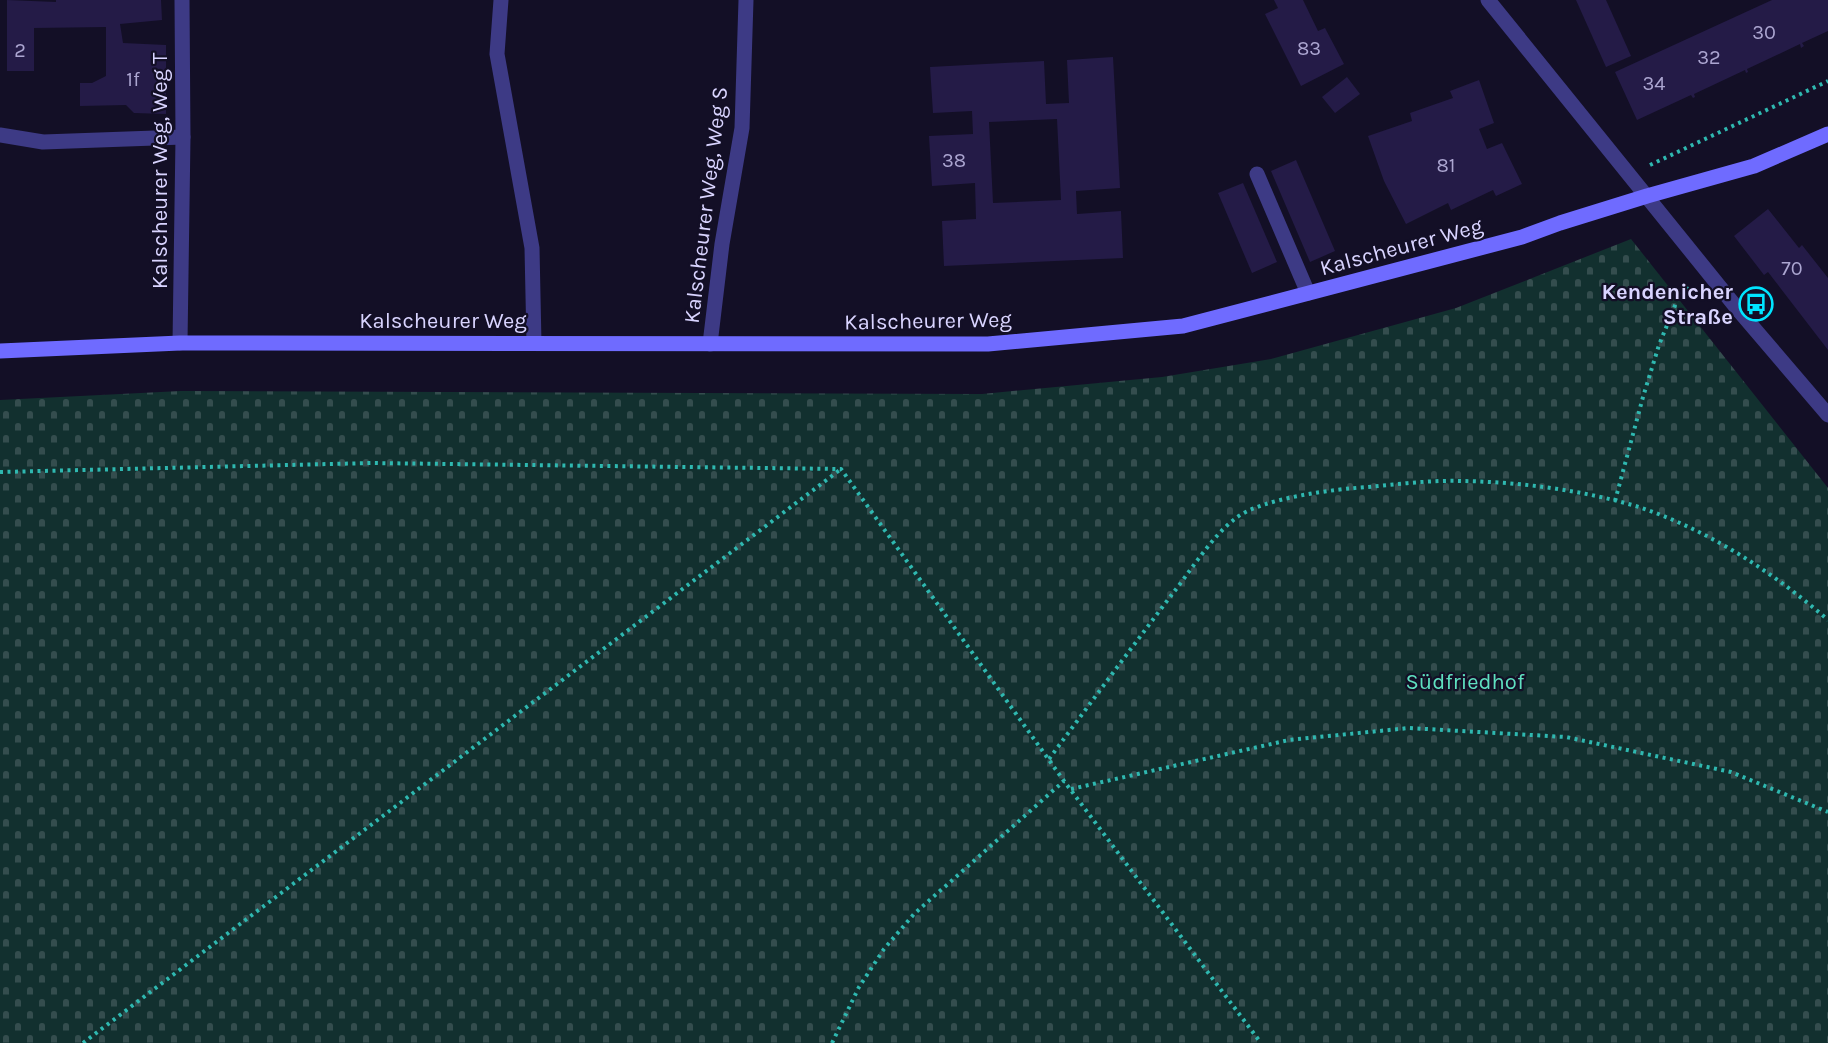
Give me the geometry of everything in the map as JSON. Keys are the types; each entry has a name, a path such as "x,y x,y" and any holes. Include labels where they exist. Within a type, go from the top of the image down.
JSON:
{"street":[{"name":"Kalscheurer Weg, Weg T","path":"180,343 182,0"},
{"path":"501,0 497,54 532,248 534,343"},
{"name":"Kalscheurer Weg, Weg S","path":"710,344 722,244 742,128 746,0"},
{"path":"1488,0 1707,272 1828,415"},
{"name":"Kalscheurer Weg","path":"0,351 180,343 988,344 1183,326 1522,237 1647,196 1754,166 1828,134"},
{"path":"0,135 43,142 183,137"},
{"path":"1257,174 1308,293"}],"path":[{"path":"1630,175 1828,81"},
{"path":"1616,501 1642,397 1659,345 1678,298 1707,272"},
{"path":"0,471 371,463 841,469"},
{"path":"841,469 1064,781 1261,1043"},
{"path":"83,1043 841,469"},
{"path":"1049,759 1226,527 1248,510 1316,493 1358,487 1461,480 1543,486 1616,501 1689,527 1759,567 1828,620"},
{"path":"1071,789 1289,740 1408,728 1566,737 1731,772 1828,812"},
{"path":"832,1043 859,987 884,949 914,914 1064,781"}],"green space":[{"name":"Südfriedhof","path":"1631,239 1828,488 1828,1043 0,1043 0,400 181,391 982,394 1162,377 1271,359 1456,308"}],"building":[{"path":"7,0 56,2 56,0 161,0 162,20 120,24 123,43 166,45 166,114 134,113 126,105 80,106 80,83 92,83 106,76 106,27 34,28 34,71 7,71"},
{"path":"1274,0 1303,0 1318,31 1325,28 1344,64 1301,86 1265,14 1278,8"},
{"path":"1576,0 1606,0 1631,56 1606,67"},
{"path":"1772,0 1828,0 1828,31 1802,43 1804,46 1801,48 1800,44 1747,69 1746,73 1745,70 1694,94 1693,98 1691,95 1637,120 1615,72"},
{"path":"1113,57 1120,188 1076,191 1077,214 1121,211 1123,258 944,266 942,221 976,219 975,183 932,186 929,136 973,134 972,111 933,113 930,67 1044,61 1046,104 1069,103 1067,60","holes":["1057,119 1061,200 993,203 989,122"]},
{"path":"1347,77 1360,94 1335,113 1322,97"},
{"path":"1479,80 1494,123 1479,129 1487,149 1502,143 1522,184 1496,196 1493,190 1451,210 1448,203 1406,224 1384,181 1368,136 1412,121 1410,113 1453,98 1450,91"},
{"path":"1296,160 1335,251 1310,262 1271,171"},
{"path":"1243,183 1277,262 1252,273 1218,193"},
{"path":"1768,209 1799,248 1802,245 1828,278 1828,350 1768,272 1764,275 1734,236"}],"place":[{"name":"Kendenicher Straße","path":"1756,304"}]}
